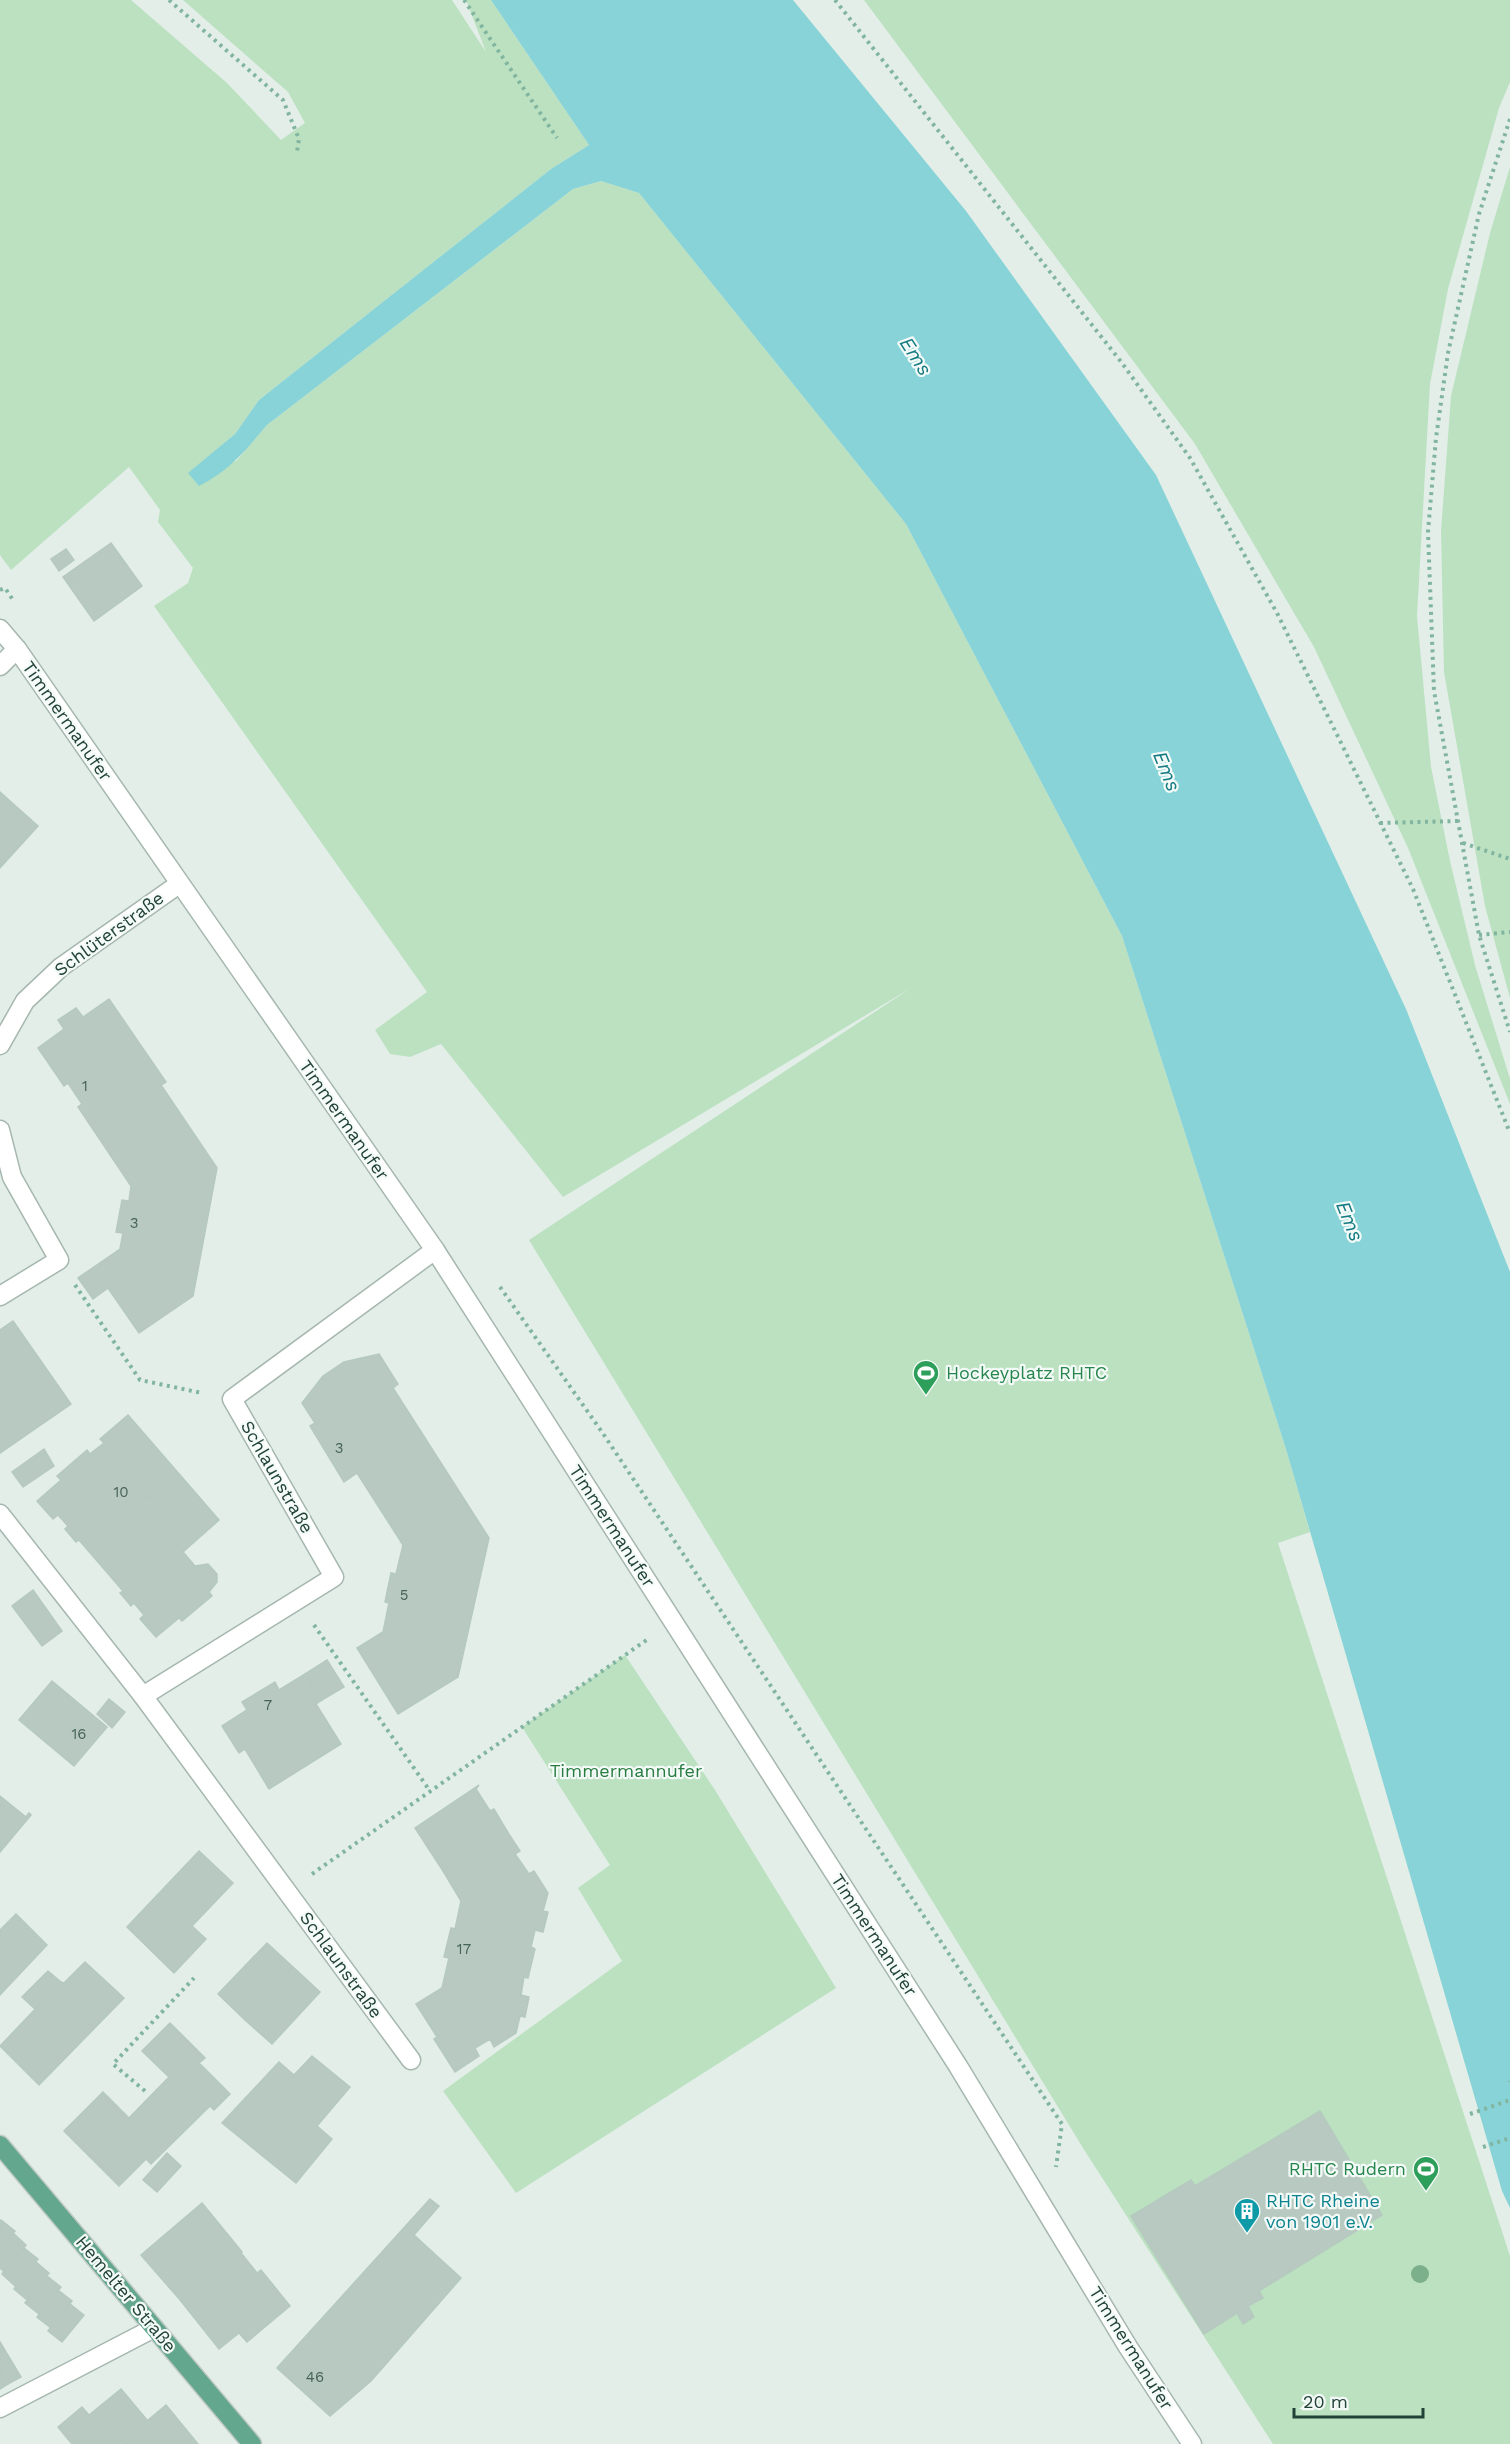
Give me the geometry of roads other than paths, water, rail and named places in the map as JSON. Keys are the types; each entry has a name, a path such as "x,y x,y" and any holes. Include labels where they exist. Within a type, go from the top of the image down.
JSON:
{"main road":[{"name":"Hemelter Straße","path":"0,2145 252,2444"}],"street":[{"name":"Timmermanufer","path":"0,629 435,1250 958,2066 1128,2347 1192,2444"},
{"path":"0,666 16,649"},
{"name":"Schlüterstraße","path":"0,1045 25,1002 61,967 179,884"},
{"path":"0,1130 12,1178 58,1260 0,1296"},
{"name":"Schlaunstraße","path":"143,1696 334,1577 232,1399 435,1250"},
{"name":"Schlaunstraße","path":"0,1514 143,1696 411,2060"},
{"path":"0,2408 154,2328"}],"water":[{"name":"Ems","path":"491,0 793,0 966,211 1156,475 1406,1009 1510,1272 1510,2208 1502,2191 1286,1449 1122,936 906,524 639,193 601,181 573,189 267,425 244,452 220,473 199,486 188,473 235,434 259,400 551,169 589,145"}],"place":[{"name":"Hockeyplatz RHTC","path":"926,1396"},
{"name":"RHTC Rudern","path":"1426,2192"},
{"name":"RHTC Rheine von 1901 e.V.","path":"1247,2234"}],"park label":[{"name":"Timmermannufer","path":"626,1771"}]}
